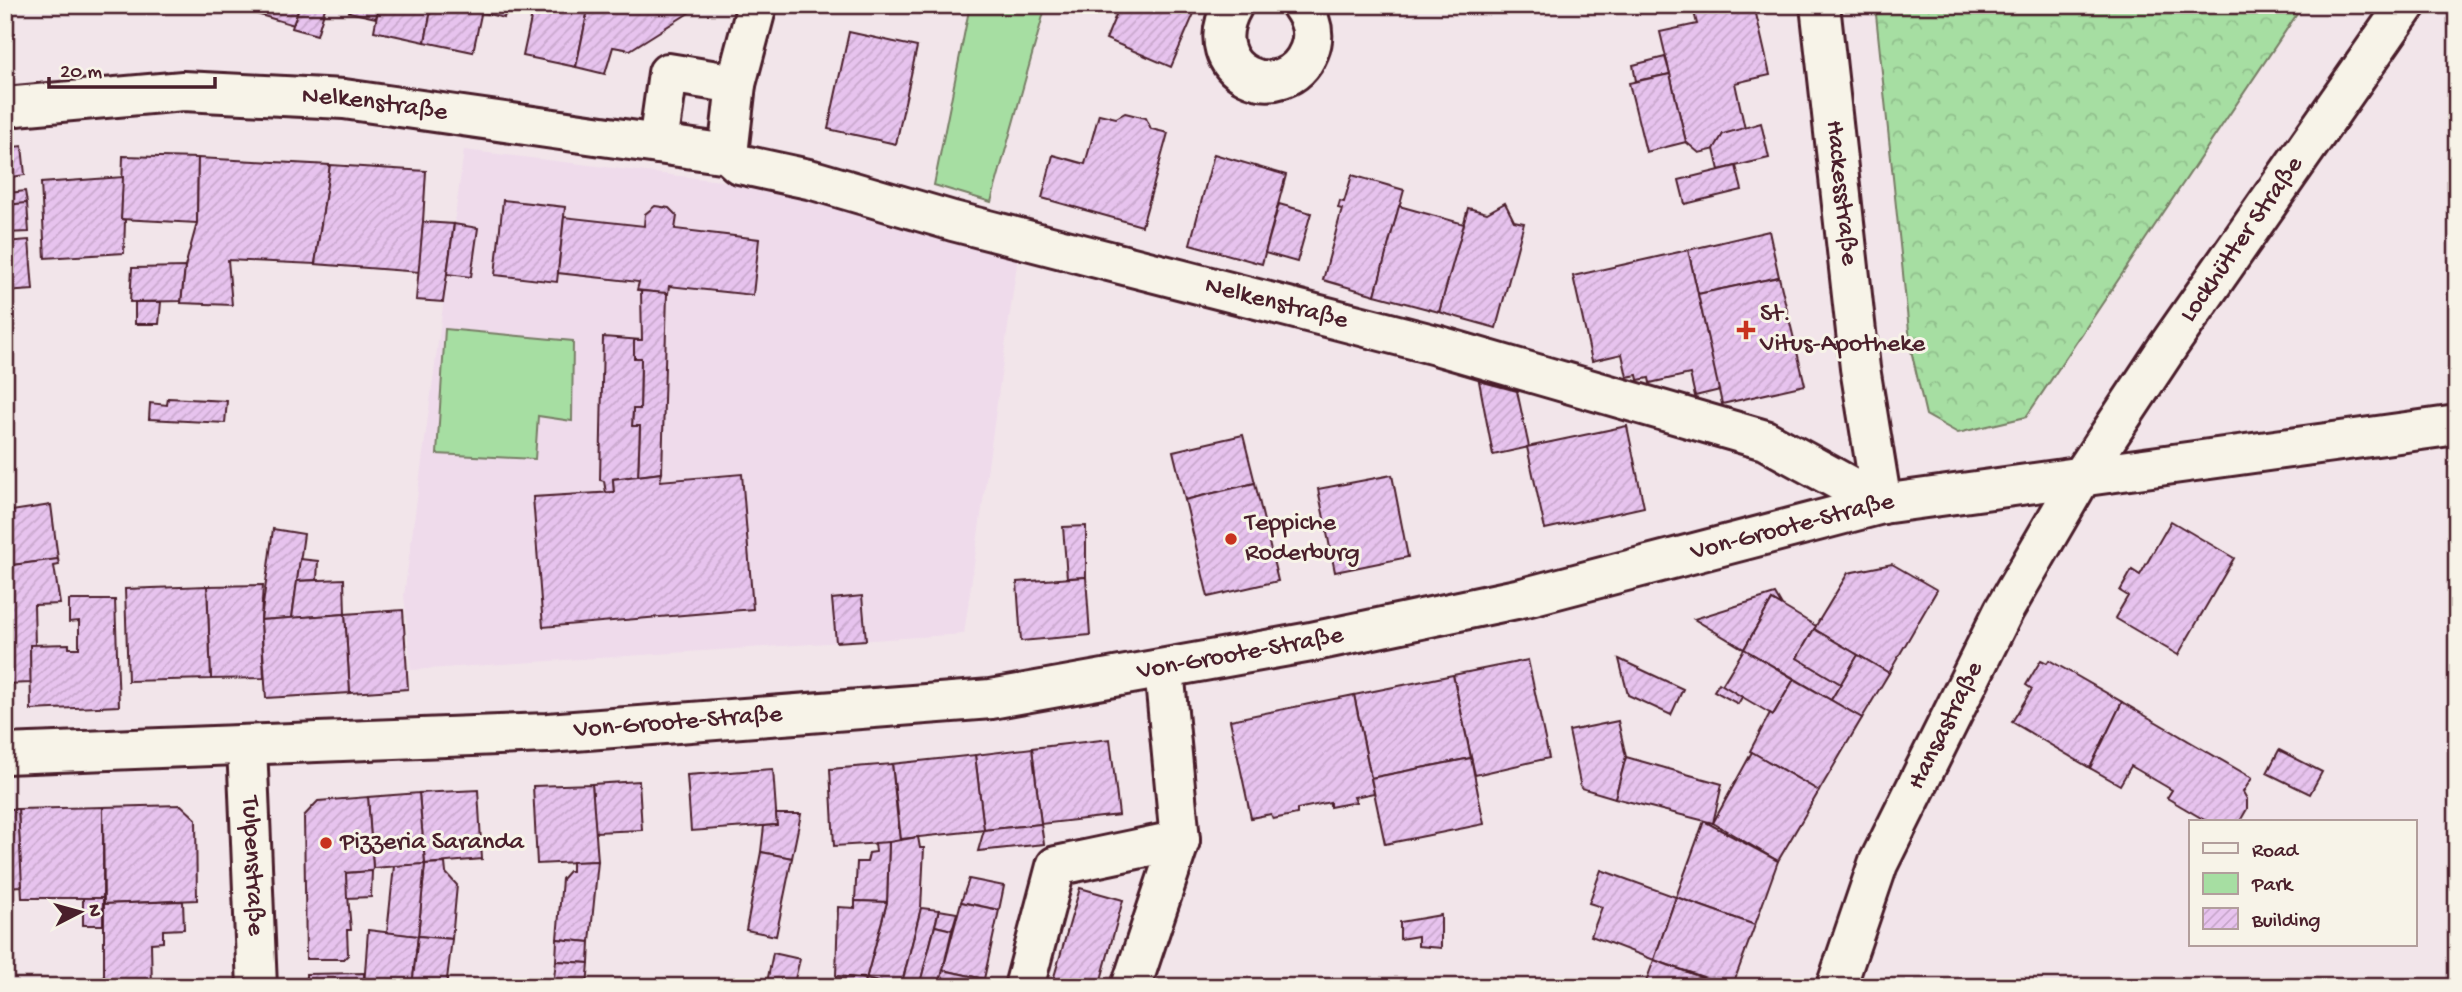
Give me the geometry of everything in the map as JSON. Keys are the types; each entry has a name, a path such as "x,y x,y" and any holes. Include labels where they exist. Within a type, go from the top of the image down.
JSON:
{"street":[{"path":"728,154 736,84 757,5"},
{"path":"1233,5 1223,23 1222,43 1230,62 1246,76 1265,82 1285,78 1304,63 1313,41 1310,17 1301,5"},
{"name":"Hackesstraße","path":"1820,5 1860,368 1882,504"},
{"name":"Lockhütter Straße","path":"2081,476 2406,5"},
{"path":"658,144 668,73 736,84"},
{"name":"Nelkenstraße","path":"5,107 183,91 344,99 728,154 739,164 813,180 953,221 1436,345 1765,440 1882,504"},
{"name":"Von-Groote-Straße","path":"5,754 548,733 991,699 1311,642 1526,597 1882,504 2457,425"},
{"name":"Hansastraße","path":"1836,987 1878,864 2004,610 2081,476"},
{"path":"1131,987 1180,840 1164,669"},
{"name":"Tulpenstraße","path":"247,745 257,987"},
{"path":"1024,987 1056,866 1180,840"}],"shaded area":[{"path":"464,150 745,184 1018,257 964,634 411,670 404,595"}],"green space":[{"path":"970,5 1046,5 991,202 934,185"},
{"path":"1875,5 2303,5 2026,417 1958,433 1926,415 1911,350"},
{"path":"445,329 573,341 572,421 538,416 535,459 437,454"}],"building":[{"path":"252,5 300,5 294,25 250,12"},
{"path":"300,5 326,5 317,35 292,28"},
{"path":"351,5 379,5 376,18 349,12"},
{"path":"379,5 432,5 425,42 374,31"},
{"path":"432,5 483,5 473,52 425,42"},
{"path":"483,5 507,5 504,18 481,12"},
{"path":"534,5 589,5 576,67 523,56"},
{"path":"589,5 692,5 695,9 630,50 613,47 605,74 576,67"},
{"path":"1120,5 1193,5 1196,9 1171,67 1106,39"},
{"path":"1722,5 1754,5 1770,75 1735,83 1745,129 1723,134 1716,149 1699,153 1686,142 1660,32 1697,24 1694,12"},
{"path":"849,32 917,47 896,144 828,129"},
{"path":"1665,57 1670,74 1636,81 1633,65"},
{"path":"1670,74 1686,142 1646,152 1629,83"},
{"path":"1125,113 1146,118 1151,129 1168,133 1142,226 1042,198 1053,155 1085,164 1099,114 1116,118"},
{"path":"1761,123 1769,158 1719,170 1714,149 1723,134"},
{"path":"22,146 25,175 5,178 5,148"},
{"path":"1214,154 1286,175 1262,264 1190,244"},
{"path":"123,156 198,158 197,223 121,219"},
{"path":"198,158 330,165 315,264 228,260 232,305 181,303 185,267 197,223"},
{"path":"330,165 426,171 420,272 315,264"},
{"path":"1736,166 1742,190 1685,204 1679,180"},
{"path":"1352,175 1404,190 1375,295 1323,280 1342,209 1338,208 1340,201 1344,202"},
{"path":"123,177 121,219 125,220 124,253 45,258 41,183"},
{"path":"25,191 27,203 9,205 9,193"},
{"path":"503,200 565,207 557,282 495,275"},
{"path":"27,203 29,232 5,233 5,205"},
{"path":"1505,203 1514,221 1524,223 1496,328 1439,312 1468,208 1487,213"},
{"path":"1279,204 1311,213 1297,262 1265,253"},
{"path":"655,206 669,208 677,216 675,229 759,239 753,295 669,286 668,294 637,290 639,282 558,273 564,217 644,226 645,214"},
{"path":"1399,206 1464,224 1439,312 1375,295"},
{"path":"423,222 454,224 443,302 416,300"},
{"path":"454,224 478,228 471,277 447,274"},
{"path":"1769,231 1779,277 1698,294 1688,250"},
{"path":"29,240 33,290 5,292 5,242"},
{"path":"1688,250 1720,390 1695,396 1690,374 1650,383 1649,378 1638,380 1637,375 1627,377 1622,354 1592,361 1573,276"},
{"path":"185,267 181,301 130,302 132,268"},
{"path":"1779,277 1805,385 1722,404 1698,294"},
{"path":"641,291 667,293 662,473 638,476 640,426 632,426 633,409 640,409 641,358 634,358 634,340 642,340"},
{"path":"135,302 161,302 159,324 135,324"},
{"path":"603,337 642,340 634,340 634,358 641,358 640,409 633,409 632,426 640,426 638,476 613,479 614,492 606,493 604,481 600,480"},
{"path":"1479,381 1517,391 1529,447 1493,455"},
{"path":"168,398 227,401 225,423 149,419 150,403 167,405"},
{"path":"1627,426 1644,507 1545,529 1527,447"},
{"path":"1243,435 1255,483 1185,500 1173,451"},
{"path":"662,473 660,481 742,474 753,609 543,627 533,497 614,492 613,479"},
{"path":"1392,475 1408,557 1335,572 1318,489"},
{"path":"1255,483 1278,581 1208,597 1185,500"},
{"path":"51,505 58,559 5,566 5,512"},
{"path":"2171,521 2234,558 2178,655 2115,618 2128,596 2120,591 2132,570 2140,575"},
{"path":"1086,526 1086,577 1067,578 1063,527"},
{"path":"273,529 304,534 292,618 261,620"},
{"path":"58,559 59,565 54,566 60,604 34,605 35,645 30,645 31,683 5,684 5,566"},
{"path":"300,559 318,561 317,580 297,581"},
{"path":"1892,564 1937,590 1889,673 1814,629 1848,573"},
{"path":"1086,577 1090,635 1021,641 1017,582"},
{"path":"344,579 345,614 292,618 297,581"},
{"path":"263,585 261,618 264,678 211,679 207,586"},
{"path":"207,586 211,679 128,681 125,589"},
{"path":"1775,594 1782,606 1772,600 1744,649 1694,619"},
{"path":"862,596 866,640 836,642 832,599"},
{"path":"69,600 115,600 119,706 31,710 30,645 69,644 69,648 79,648 79,621 69,622"},
{"path":"1772,600 1816,626 1797,658 1841,684 1831,700 1744,649"},
{"path":"403,610 408,689 350,693 345,614"},
{"path":"345,614 350,693 266,698 261,620"},
{"path":"1814,629 1858,655 1841,684 1797,658"},
{"path":"1744,649 1794,679 1773,715 1722,685"},
{"path":"1858,655 1889,673 1862,718 1831,700"},
{"path":"1619,659 1683,689 1671,715 1628,695"},
{"path":"1528,660 1549,758 1475,775 1453,675"},
{"path":"2041,660 2047,663 2049,660 2122,702 2090,768 2012,722 2032,689 2026,685"},
{"path":"1453,675 1471,758 1371,778 1354,695"},
{"path":"1794,679 1862,718 1819,791 1750,751 1770,713 1773,715"},
{"path":"1719,683 1742,697 1738,704 1714,691"},
{"path":"1354,695 1374,793 1354,797 1356,802 1330,807 1330,802 1297,809 1297,814 1273,819 1271,814 1251,818 1230,720"},
{"path":"2122,702 2252,778 2243,792 2247,799 2247,809 2241,820 2205,820 2167,798 2172,790 2131,766 2120,785 2090,768"},
{"path":"1618,721 1626,757 1615,798 1581,788 1569,731"},
{"path":"1110,739 1119,815 1041,824 1032,748"},
{"path":"1032,748 1041,824 984,830 975,755"},
{"path":"2279,750 2322,772 2310,794 2267,773"},
{"path":"1752,752 1819,791 1778,861 1713,823"},
{"path":"975,755 984,830 901,839 892,764"},
{"path":"1626,757 1722,784 1713,823 1615,798"},
{"path":"1471,758 1484,824 1385,844 1371,778"},
{"path":"892,764 900,842 834,846 830,769"},
{"path":"773,769 777,825 691,831 687,775"},
{"path":"639,781 642,830 595,832 592,784"},
{"path":"592,784 598,861 537,864 533,786"},
{"path":"478,790 482,859 425,864 419,793"},
{"path":"419,793 425,864 373,868 368,797"},
{"path":"368,797 373,868 372,871 346,873 351,930 347,930 348,955 344,959 306,959 304,816 318,801"},
{"path":"181,805 196,819 197,900 104,904 103,807"},
{"path":"103,807 103,898 22,898 18,809"},
{"path":"5,809 18,809 22,886 5,887"},
{"path":"776,814 801,814 792,858 761,852 764,826 777,825"},
{"path":"1704,821 1778,861 1755,925 1676,897"},
{"path":"1041,824 1044,844 978,851 984,830"},
{"path":"918,837 920,848 924,848 921,908 901,987 866,979 887,902 889,842"},
{"path":"889,842 887,902 855,901 857,862 867,862 869,853 876,852 875,843"},
{"path":"761,852 792,858 776,936 746,930"},
{"path":"598,861 590,942 557,939 562,879 572,871 572,862"},
{"path":"445,863 446,873 457,885 452,939 418,936 425,864"},
{"path":"425,864 418,936 387,933 394,866"},
{"path":"1601,870 1676,897 1654,960 1591,936 1602,907 1589,903"},
{"path":"372,871 371,897 347,898 346,873"},
{"path":"969,879 1004,886 999,910 961,902"},
{"path":"1080,888 1123,900 1099,987 1051,987"},
{"path":"1676,897 1755,925 1732,987 1654,960"},
{"path":"83,898 103,898 103,925 83,925"},
{"path":"183,901 184,929 163,930 163,942 151,943 152,987 104,987 104,904"},
{"path":"855,901 887,902 866,979 836,976 838,907 855,908"},
{"path":"961,902 999,910 984,979 943,970"},
{"path":"921,908 939,910 919,987 901,987"},
{"path":"939,910 957,913 952,930 935,926"},
{"path":"1441,915 1441,948 1418,946 1418,936 1400,939 1400,922"},
{"path":"935,926 952,930 939,987 919,987"},
{"path":"368,930 418,936 412,987 364,987"},
{"path":"418,936 452,939 446,987 412,987"},
{"path":"557,939 590,942 589,963 556,961"},
{"path":"773,953 800,959 793,987 766,987"},
{"path":"1654,960 1728,987 1644,987"},
{"path":"556,961 589,963 587,987 553,987"},
{"path":"943,970 984,979 982,987 939,987"},
{"path":"364,973 364,987 306,987 306,974"},
{"path":"836,976 866,979 864,987 835,987"},
{"path":"866,979 896,987 864,987"}],"place":[{"name":"St. Vitus-Apotheke","path":"1746,330"},
{"name":"Teppiche Roderburg","path":"1231,539"},
{"name":"Pizzeria Saranda","path":"326,843"}]}
